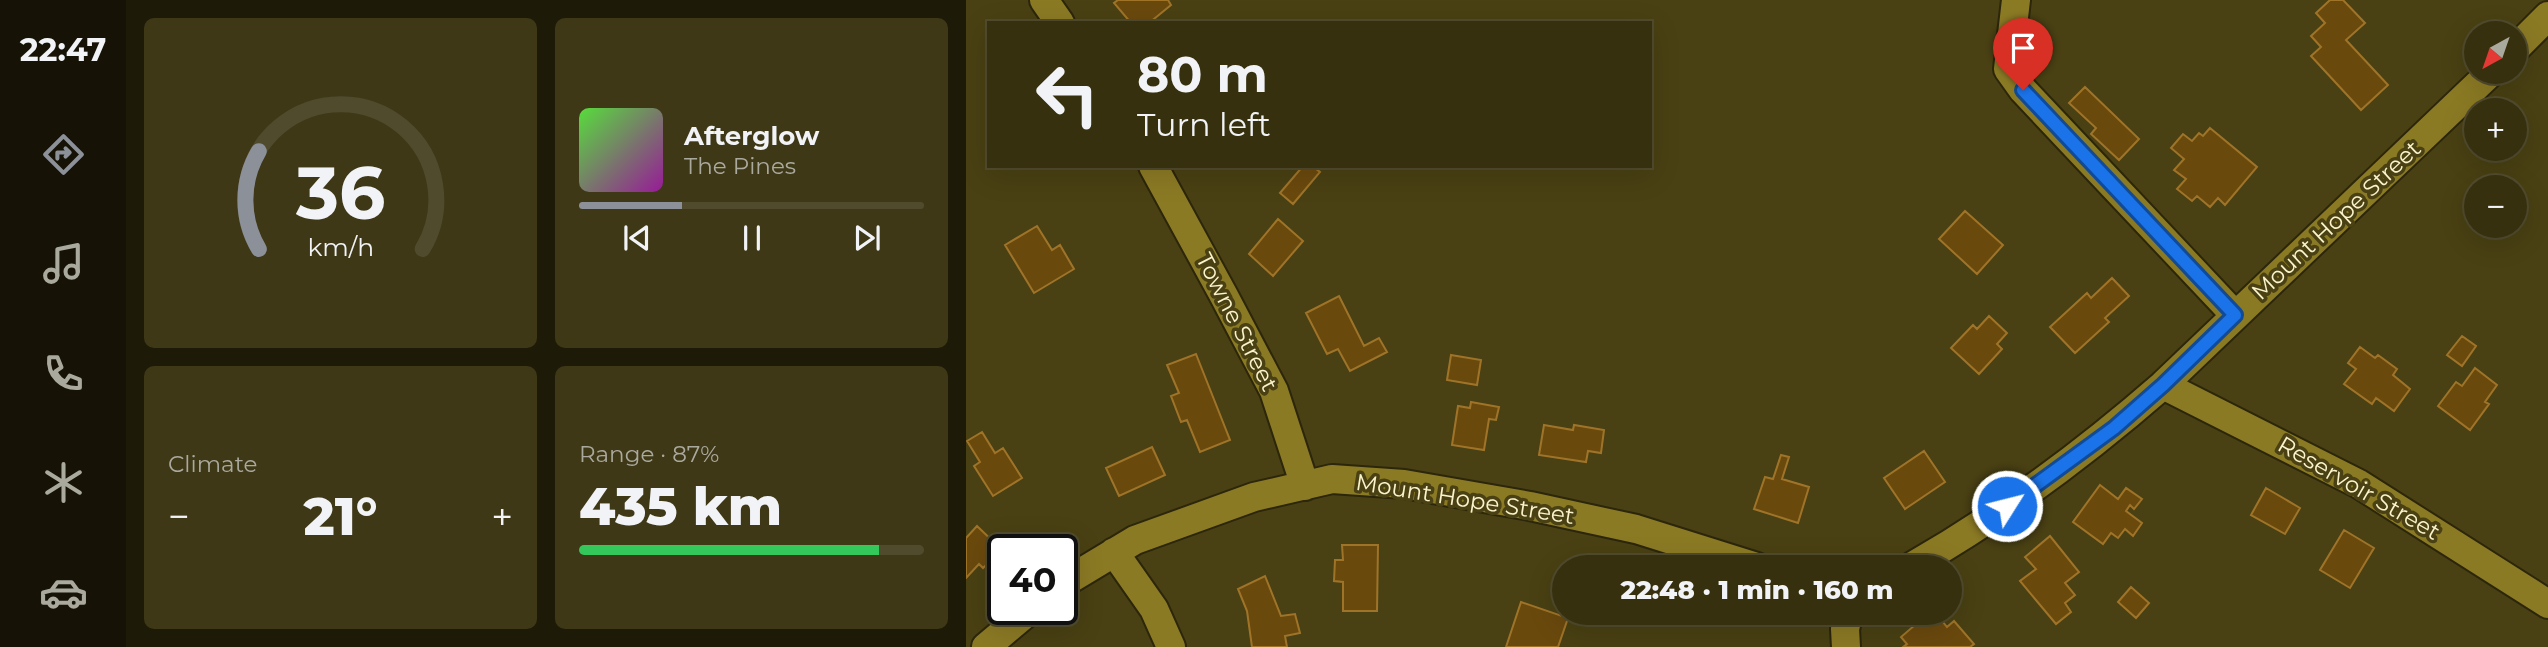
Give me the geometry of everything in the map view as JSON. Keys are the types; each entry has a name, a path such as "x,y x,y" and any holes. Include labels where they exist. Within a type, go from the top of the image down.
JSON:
{"street":[{"path":"1044,0 1059,21"},
{"path":"2016,0 2008,69 2023,90 2235,315"},
{"path":"2527,37 2548,16"},
{"name":"Mount Hope Street","path":"1931,555 1964,536 2114,428 2163,385 2478,84"},
{"name":"Towne Street","path":"1154,168 1274,391 1305,486"},
{"name":"Reservoir Street","path":"2163,385 2359,484 2548,604"},
{"name":"Mount Hope Street","path":"1078,574 1135,540 1242,502 1332,479 1404,484 1530,506 1636,530 1718,555"},
{"path":"1114,552 1154,609 1171,647"},
{"path":"986,647 1012,625"},
{"path":"1846,625 1846,647"}],"building":[{"path":"1118,0 1168,0 1171,5 1151,21 1129,21 1114,3"},
{"path":"2330,0 2343,0 2365,23 2346,40 2388,85 2361,110 2311,56 2321,47 2311,36 2325,23 2316,13"},
{"path":"2085,87 2139,139 2119,160 2091,134 2096,128 2069,103"},
{"path":"2210,128 2257,167 2225,205 2218,198 2210,207 2197,196 2192,201 2177,189 2186,179 2174,170 2184,159 2171,148 2183,134 2192,141 2199,133 2203,136"},
{"path":"1301,168 1315,168 1320,172 1293,204 1280,193"},
{"path":"1965,211 2003,245 1977,274 1939,239"},
{"path":"1278,219 1303,241 1273,276 1249,254"},
{"path":"1037,226 1052,250 1060,245 1074,269 1034,293 1005,245"},
{"path":"2112,278 2129,296 2105,318 2109,322 2075,353 2050,327 2087,293 2091,298"},
{"path":"1339,296 1364,346 1379,338 1387,352 1350,371 1338,349 1327,354 1306,313"},
{"path":"1989,316 2007,333 1997,344 2002,349 1979,374 1951,348 1973,325 1977,329"},
{"path":"2462,336 2476,346 2462,366 2447,355"},
{"path":"2360,347 2375,358 2378,355 2397,369 2393,375 2410,389 2394,411 2376,398 2372,404 2344,384 2356,369 2348,363"},
{"path":"1196,354 1230,440 1200,452 1187,420 1181,422 1171,396 1179,393 1167,365"},
{"path":"1451,355 1481,360 1477,385 1447,380"},
{"path":"2475,368 2497,385 2485,402 2489,404 2470,430 2438,406 2456,382 2462,386"},
{"path":"1471,402 1499,407 1496,420 1489,419 1484,450 1452,445 1458,406 1470,408"},
{"path":"1544,425 1573,430 1574,425 1604,430 1601,453 1588,451 1586,462 1539,455"},
{"path":"982,432 995,453 1003,448 1022,478 993,496 974,466 980,462 967,441"},
{"path":"1152,447 1165,475 1119,496 1106,468"},
{"path":"1924,451 1945,482 1905,509 1884,478"},
{"path":"1781,455 1789,457 1782,479 1809,487 1798,523 1754,509 1765,477 1773,479"},
{"path":"2100,485 2118,499 2126,488 2142,499 2134,509 2130,505 2126,511 2142,523 2133,536 2125,529 2118,538 2111,533 2103,544 2073,522"},
{"path":"2266,488 2300,508 2285,534 2251,515"},
{"path":"977,526 987,536 987,564 983,568 979,564 966,578 966,538"},
{"path":"2344,530 2374,548 2350,588 2320,570"},
{"path":"2050,536 2079,572 2065,583 2075,595 2065,603 2071,612 2056,624 2020,581 2036,569 2025,557"},
{"path":"1342,545 1378,545 1377,611 1343,611 1343,582 1334,581 1335,560 1343,560"},
{"path":"1265,576 1281,616 1295,614 1300,633 1285,636 1287,647 1252,647 1247,611 1238,589"},
{"path":"2131,587 2149,603 2136,618 2118,602"},
{"path":"1521,602 1552,613 1552,625 1566,625 1558,647 1506,647"},
{"path":"1915,625 1957,625 1974,644 1970,647 1903,647 1907,644 1901,637"}],"route":[{"path":"2007,506 2114,428 2235,315 2023,90"}]}
